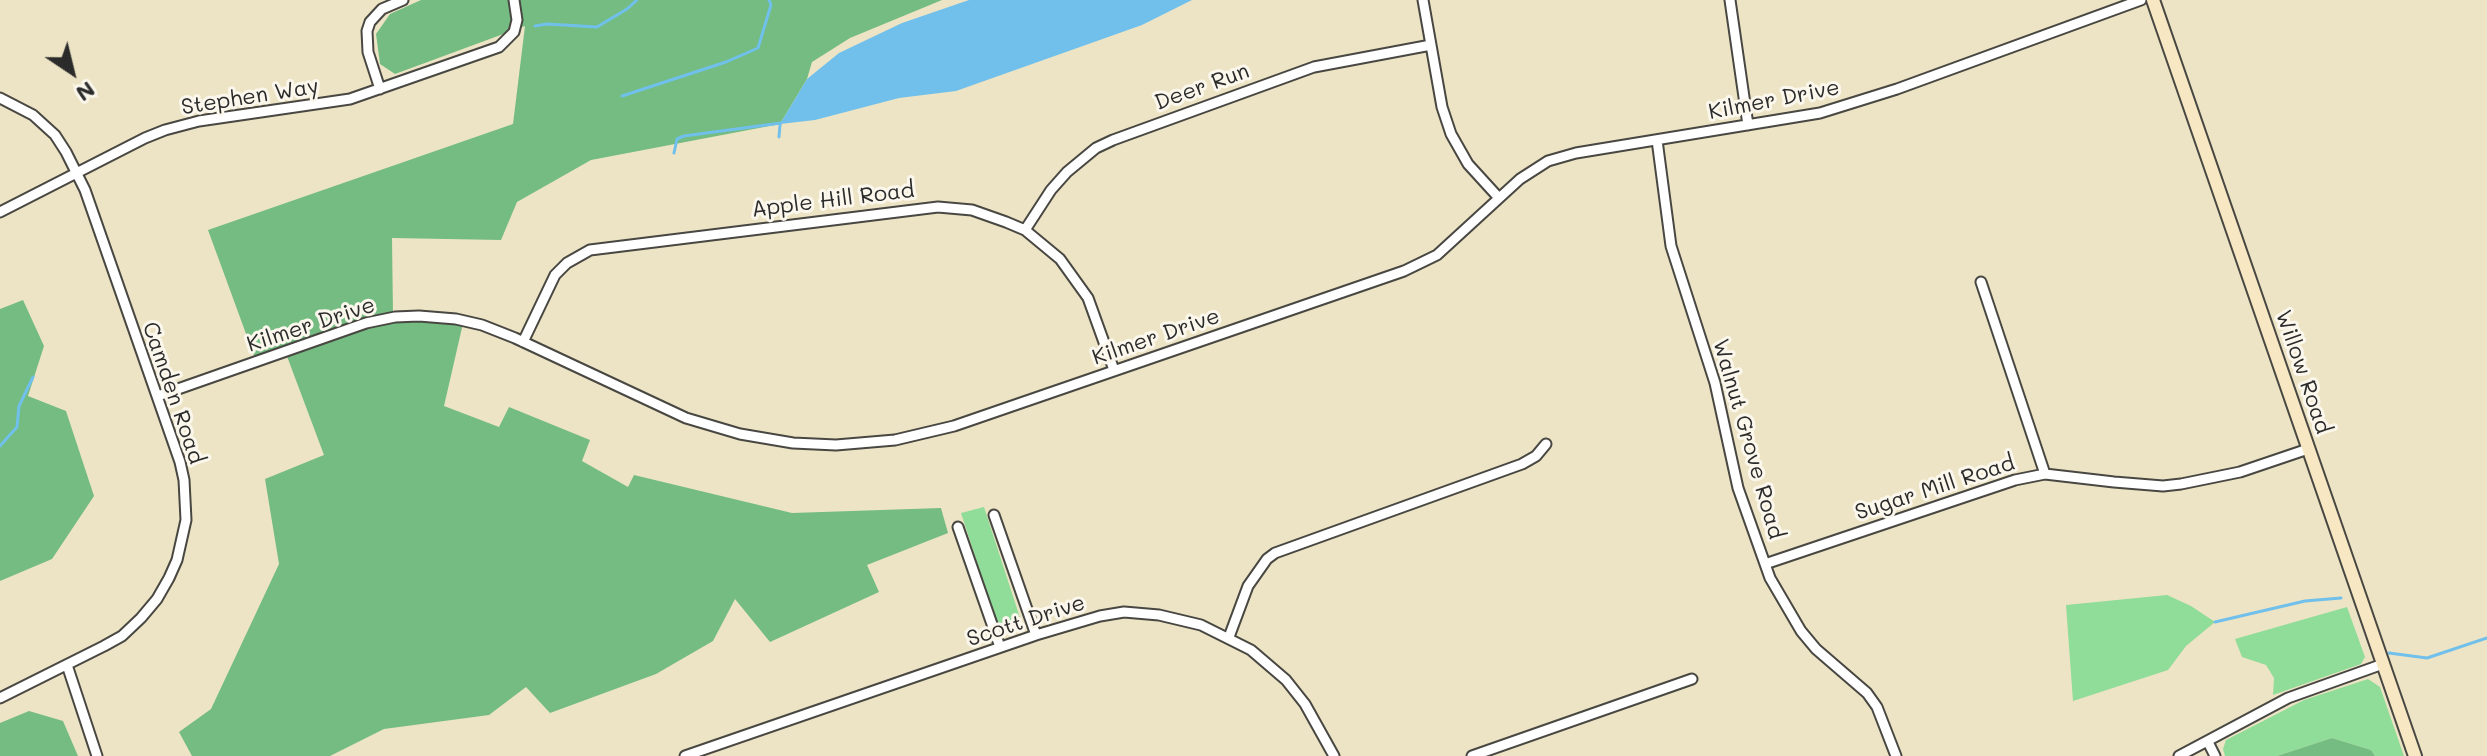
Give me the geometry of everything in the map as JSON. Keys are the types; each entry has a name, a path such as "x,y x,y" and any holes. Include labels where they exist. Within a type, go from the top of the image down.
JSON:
{"street":[{"path":"380,89 368,52 367,31 382,9 403,0"},
{"name":"Stephen Way","path":"0,212 165,130 199,121 350,99 499,47 514,32 517,11 514,0"},
{"path":"1423,0 1442,107 1451,134 1468,164 1499,198"},
{"path":"1730,0 1748,125"},
{"name":"Kilmer Drive","path":"158,396 366,323 395,317 456,319 482,325 523,342 686,418 740,434 793,443 866,444 929,433 1423,262 1451,244 1520,179 1548,161 1576,153 1820,113 1897,89 2141,0"},
{"name":"Willow Road","path":"2153,0 2415,756"},
{"name":"Deer Run","path":"1025,230 1051,190 1067,172 1096,148 1113,140 1314,67 1431,45"},
{"name":"Camden Road","path":"0,98 33,115 55,135 77,173 158,396 184,480 186,520 177,560 157,599 141,618 122,636 0,698"},
{"name":"Walnut Grove Road","path":"1657,140 1671,246 1715,383 1738,488 1765,564 1780,599 1801,631 1816,649 1867,693 1877,707 1896,756"},
{"name":"Apple Hill Road","path":"523,342 555,275 580,255 603,246 938,207 972,210 1025,230 1060,259 1079,284 1095,315 1114,370"},
{"path":"1981,282 2045,474"},
{"path":"1229,637 1248,586 1275,553 1522,464 1536,456 1546,444"},
{"name":"Sugar Mill Road","path":"1765,564 2015,480 2045,474 2163,486 2240,472 2308,449"},
{"path":"994,515 1036,635"},
{"path":"958,527 1000,647"},
{"name":"Scott Drive","path":"685,756 1036,635 1100,616 1133,612 1201,625 1251,650 1286,680 1305,704 1334,756"},
{"path":"2179,756 2288,698 2383,664"},
{"path":"67,665 97,756"},
{"path":"1472,756 1692,679"},
{"path":"2208,742 2215,756"}],"green space":[{"path":"421,0 942,0 850,38 812,62 807,79 780,124 591,160 517,202 501,240 392,238 393,316 464,319 444,406 499,427 509,407 590,440 582,461 628,487 634,475 792,513 941,508 948,533 867,565 879,592 770,642 735,599 713,641 656,674 550,713 526,687 489,715 384,729 330,756 192,756 179,732 211,709 279,564 265,479 324,455 285,351 256,361 208,230 513,124 525,26 395,74 380,64 376,34 390,14"},
{"path":"23,300 44,346 28,396 66,411 94,496 52,559 0,581 0,309"},
{"path":"984,507 1023,627 1000,634 961,513"},
{"path":"2167,595 2215,622 2186,646 2168,670 2073,701 2066,605"},
{"path":"2347,607 2365,657 2361,664 2273,695 2274,678 2266,665 2242,657 2235,639"},
{"path":"2368,679 2380,687 2404,756 2375,756 2371,750 2332,738 2277,756 2225,756 2223,749 2226,740 2304,700"},
{"path":"29,711 63,721 78,756 0,756 0,723"},
{"path":"2332,738 2371,750 2375,756 2277,756"}],"water":[{"path":"969,0 1192,0 1142,25 956,91 899,98 815,120 780,124 807,79 839,53 902,23"}],"waterway":[{"path":"535,26 597,27 637,0"},
{"path":"622,96 726,62 758,48 771,5 769,0"},
{"path":"674,153 677,139 684,136 781,123"},
{"path":"779,137 780,125"},
{"path":"0,446 17,427 19,406 33,377"},
{"path":"2215,622 2305,601 2341,598"},
{"path":"2389,653 2427,658 2487,638"}]}
